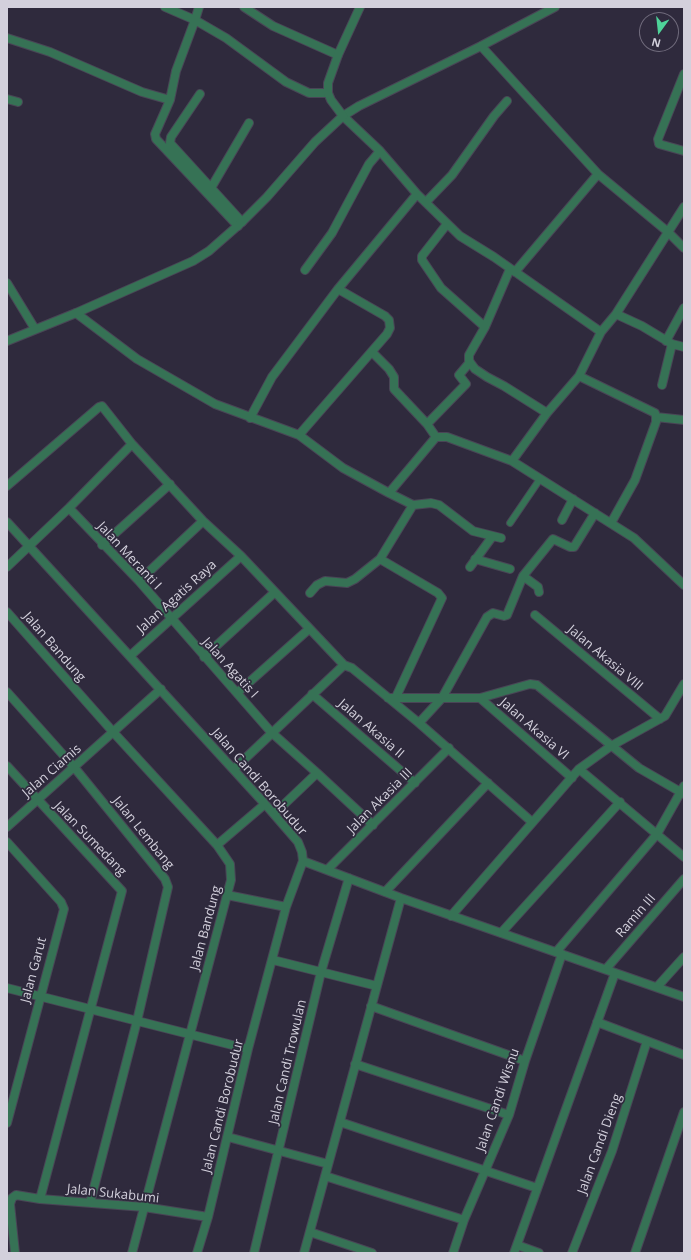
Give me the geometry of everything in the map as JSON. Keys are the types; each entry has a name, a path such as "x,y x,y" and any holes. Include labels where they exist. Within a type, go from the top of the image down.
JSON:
{"street":[{"path":"165,7 195,20 226,38 266,69 303,92 314,94 328,93"},
{"path":"199,7 176,71 170,100 155,134 156,139 240,224"},
{"path":"244,7 273,26 338,55"},
{"path":"360,7 338,55 328,83 328,93 333,103 343,116 380,151 417,194 447,224 466,240 601,332"},
{"path":"7,341 76,313 193,261 209,251 240,224 267,197 315,142 343,116 358,106 481,46 555,7"},
{"path":"7,38 50,52 142,92 170,100"},
{"path":"481,46 598,174 668,232 684,248"},
{"path":"684,74 658,139 659,144 684,151"},
{"path":"200,94 171,137 170,143 211,188 240,224"},
{"path":"7,99 18,102"},
{"path":"426,202 452,175 494,116 507,101"},
{"path":"211,188 249,123"},
{"path":"305,270 332,233 369,164 380,151"},
{"path":"547,414 504,386 487,377 470,362 469,355 513,271 598,174"},
{"path":"250,418 272,377 338,289 417,194"},
{"path":"512,461 547,414 579,376 601,332 616,314 668,232 681,217 684,207"},
{"path":"447,224 422,256 422,260 441,288 484,327"},
{"path":"7,283 36,329"},
{"path":"299,435 372,352 390,328 389,320 338,289"},
{"path":"662,385 669,343 684,308"},
{"path":"76,313 137,359 215,404 299,435 343,468 389,493 413,505 431,502 439,505 473,531 492,537 501,538"},
{"path":"616,314 642,326 669,343 684,347"},
{"path":"372,352 389,369 394,377 394,389 427,424 436,437"},
{"path":"427,424 466,384 458,375 470,362"},
{"path":"579,376 651,411 656,416 684,420"},
{"path":"7,486 101,406 132,444 203,521 240,556 344,665 352,668 449,748 532,822"},
{"path":"611,523 635,480 656,416"},
{"path":"389,493 436,437 447,437 512,461 573,499 634,538 684,585"},
{"path":"7,567 70,508 132,444"},
{"path":"102,545 170,484"},
{"path":"562,520 573,499"},
{"path":"310,593 317,585 325,581 347,582 355,579 380,559 413,505"},
{"name":"Jalan Meranti I","path":"70,508 102,545 139,581 172,620"},
{"path":"419,723 442,698 487,617 493,613 504,616 507,614 523,576 553,539 570,547 574,547 595,513"},
{"path":"139,581 203,521"},
{"name":"Jalan Candi Borobudur","path":"7,522 234,769 298,842 302,852 304,861 286,907 248,1049 208,1218 197,1253"},
{"path":"470,567 492,537"},
{"name":"Jalan Agatis Raya","path":"130,656 172,620 240,556"},
{"path":"380,559 438,593 442,598 396,697"},
{"path":"475,559 510,569"},
{"path":"523,576 538,587 539,592"},
{"path":"204,657 274,592"},
{"name":"Jalan Bandung","path":"7,612 114,733 217,845 230,864 232,880 132,1253"},
{"name":"Jalan Akasia VIII","path":"535,614 660,719"},
{"name":"Jalan Agatis I","path":"172,620 271,732 373,825"},
{"path":"237,693 309,629"},
{"path":"234,769 271,732 344,665"},
{"path":"388,698 480,698 530,684 537,685 638,768 683,790 657,834 560,952"},
{"path":"451,916 579,769 611,746 660,719 669,710 684,684"},
{"name":"Jalan Ciamis","path":"7,828 36,800 114,733 161,689"},
{"name":"Jalan Lembang","path":"7,692 74,767 165,879 168,887 137,1021"},
{"name":"Jalan Akasia II","path":"312,694 415,783"},
{"name":"Jalan Akasia VI","path":"480,698 572,778"},
{"name":"Jalan Akasia III","path":"327,870 449,748"},
{"name":"Jalan Sumedang","path":"7,766 36,800 122,891 90,1009"},
{"path":"579,769 684,857"},
{"path":"274,814 317,773"},
{"path":"385,892 488,783"},
{"path":"501,933 620,802"},
{"path":"217,845 265,804"},
{"name":"Jalan Garut","path":"7,842 63,906 64,910 39,996 7,1122"},
{"path":"304,861 451,916 560,952 606,970 684,997"},
{"name":"Jalan Candi Trowulan","path":"254,1253 321,972 349,878"},
{"name":"Ramin III","path":"606,970 684,879"},
{"path":"227,895 286,907"},
{"path":"304,1253 401,898"},
{"name":"Jalan Candi Wisnu","path":"453,1253 464,1220 509,1114 560,952"},
{"path":"657,987 684,957"},
{"path":"273,960 377,986"},
{"path":"540,1253 516,1249 615,972"},
{"path":"7,988 248,1049"},
{"path":"371,1006 525,1061"},
{"path":"40,1198 90,1009"},
{"path":"90,1203 137,1021"},
{"path":"597,1022 684,1055"},
{"name":"Jalan Candi Dieng","path":"572,1253 612,1151 647,1041"},
{"path":"355,1064 509,1114"},
{"path":"635,1253 684,1112"},
{"path":"340,1122 537,1188"},
{"path":"228,1137 328,1164"},
{"path":"325,1176 464,1220"},
{"name":"Jalan Sukabumi","path":"15,1253 10,1204 12,1198 16,1195 144,1207 208,1218"},
{"path":"310,1232 372,1253"}],"lane":[{"path":"510,523 540,479"}]}
